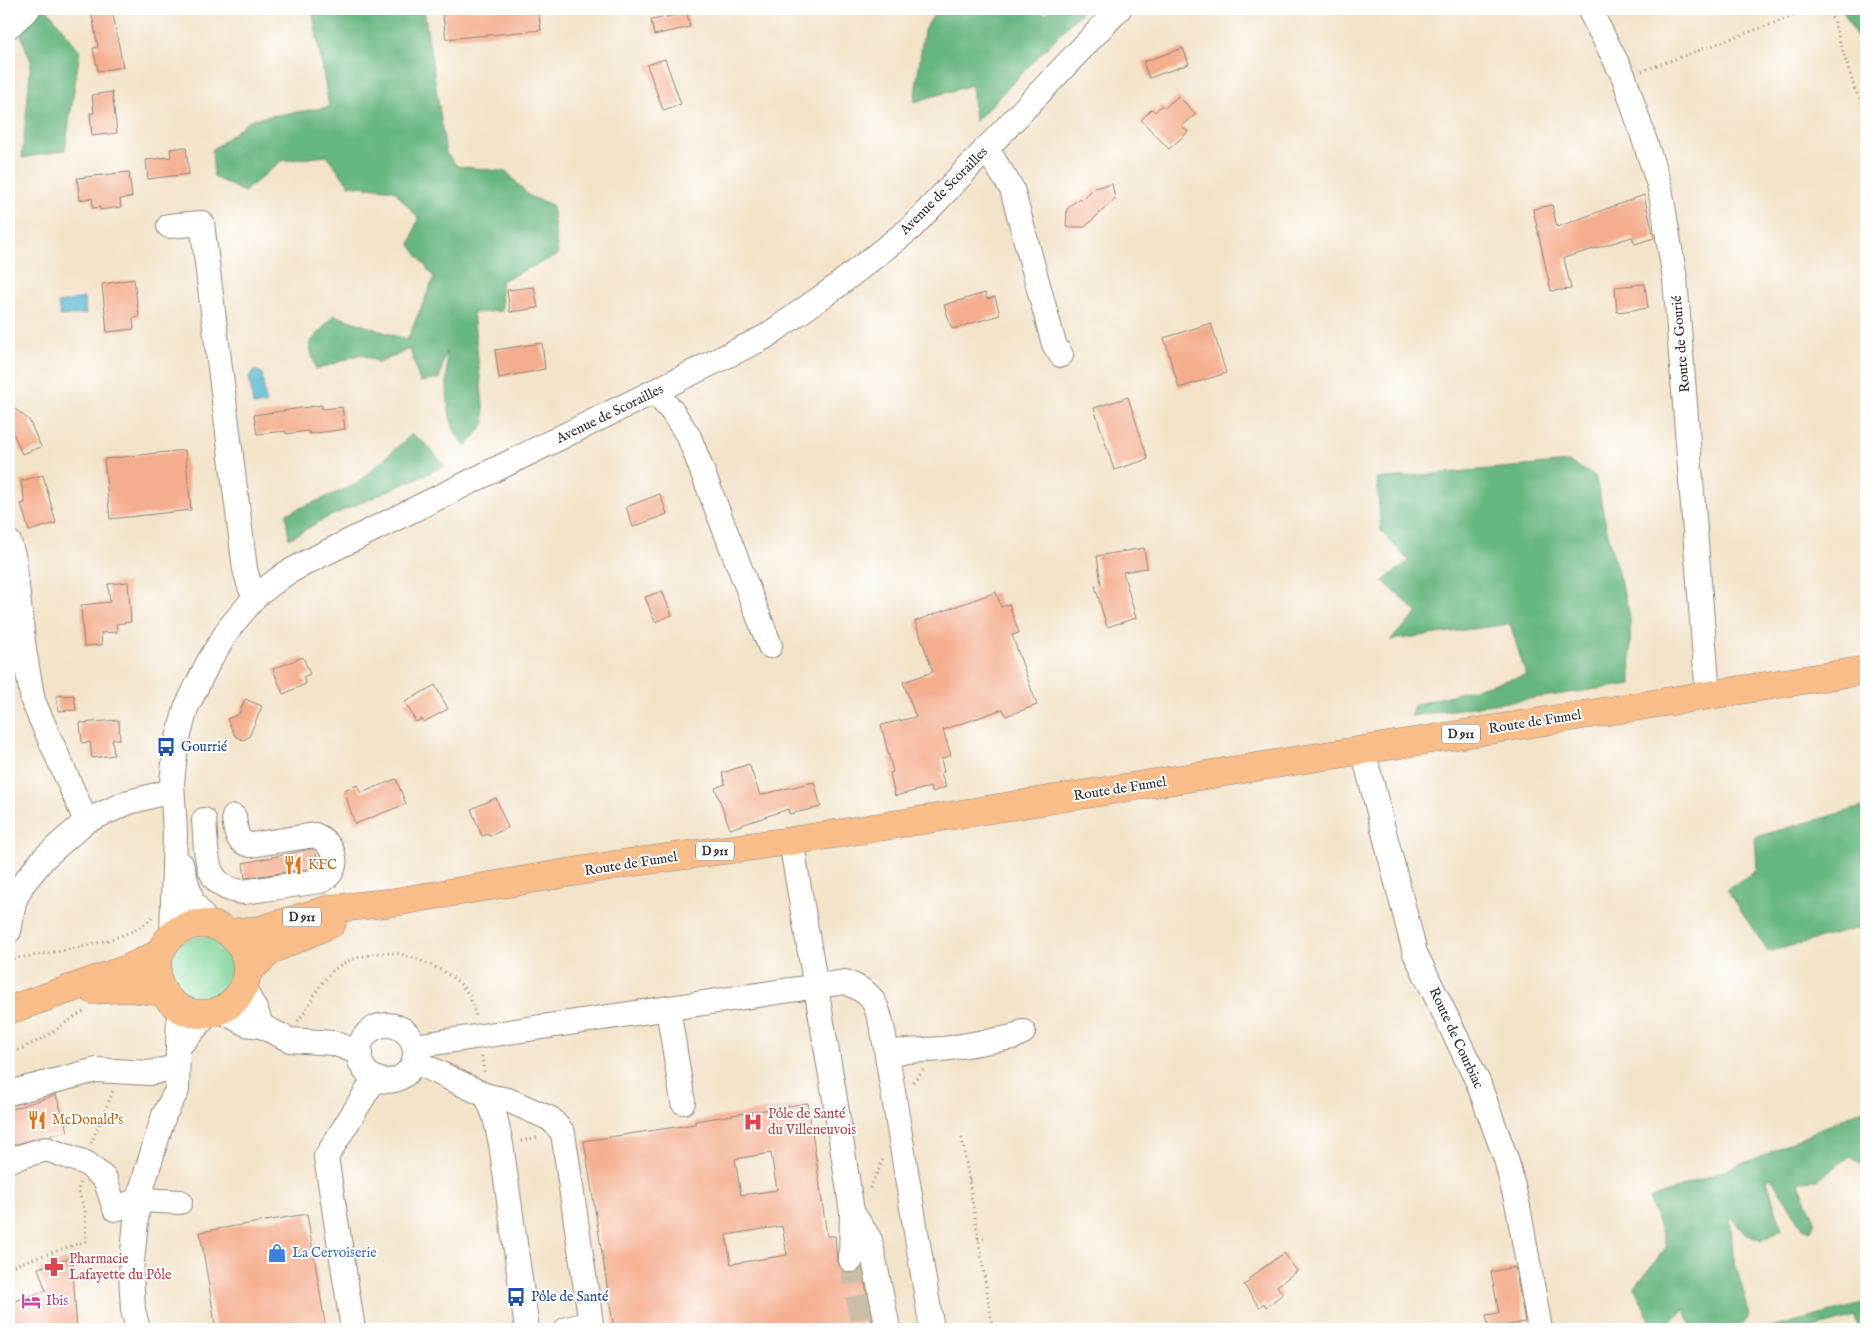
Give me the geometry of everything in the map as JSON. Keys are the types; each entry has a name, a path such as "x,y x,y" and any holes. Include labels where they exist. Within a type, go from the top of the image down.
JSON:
{"main road":[{"name":"Route de Fumel","path":"220,929 260,930 330,909 791,841 1866,670"},
{"name":"Route de Fumel","path":"245,980 271,950 374,904"},
{"path":"9,1010 127,969 192,925 220,929 240,944 246,958 245,980 230,1004 215,1012 194,1013 171,1000 129,988 60,993"},
{"path":"166,944 157,973 171,1000"}],"street":[{"path":"9,26 28,9"},
{"name":"Avenue de Scorailles","path":"220,929 192,901 184,878 174,832 171,791 176,746 186,708 209,661 230,627 256,596 285,574 311,560 765,337 832,290 910,228 1119,9"},
{"name":"Route de Gourié","path":"1589,9 1624,77 1660,188 1675,278 1708,695"},
{"path":"986,148 1012,189 1054,344 1061,355"},
{"path":"169,226 202,223 245,569 250,587 256,596"},
{"path":"654,392 672,411 689,438 770,646"},
{"path":"9,542 14,559 24,650 33,701 86,821"},
{"name":"Route de Courbiac","path":"1363,750 1415,953 1478,1082 1506,1159 1518,1207 1540,1329"},
{"path":"9,931 14,902 22,885 44,858 86,821 129,802 171,791"},
{"path":"204,820 209,868 212,877 222,887 243,892 320,881 328,877 334,870 333,850 321,838 315,836 251,845 243,844 239,841 234,817"},
{"name":"Avenue de Scorailles","path":"166,944 174,832"},
{"path":"791,841 814,986 834,1093 852,1212 851,1260"},
{"path":"245,980 261,1026"},
{"path":"414,1053 479,1036 814,986 845,982 864,989 878,1008 887,1052 932,1329"},
{"path":"138,1329 133,1310 132,1272 138,1200 164,1115 177,1090 178,1056 171,1000"},
{"path":"668,1008 683,1102"},
{"path":"9,1093 96,1070 149,1073 178,1056 215,1012 246,1024 261,1026 290,1040 333,1043 360,1053"},
{"path":"414,1053 406,1074 399,1079 391,1081 375,1078 363,1068 360,1053 365,1036 380,1027 388,1025 405,1031 414,1053 487,1096 508,1100 550,1119 563,1133 591,1323 567,1329"},
{"path":"887,1052 944,1049 1013,1037 1023,1032"},
{"path":"353,1329 326,1157 375,1078"},
{"path":"487,1096 495,1117 501,1144 527,1329"},
{"path":"9,1160 46,1149 86,1163 105,1179 115,1210 138,1200 180,1202"},
{"path":"852,1212 870,1240 888,1328 882,1329"}],"path":[{"path":"1624,77 1813,9 1827,13 1833,19 1855,90 1866,109"},
{"path":"293,1022 299,1020 322,981 343,964 368,955 392,952 438,968 462,985 472,1001 487,1096"},
{"path":"9,1055 45,1037 85,1012 90,990"},
{"path":"501,1144 563,1133"},
{"path":"962,1138 993,1329"},
{"path":"968,1180 974,1179"},
{"path":"978,1239 984,1238"}],"green space":[{"path":"9,9 47,9 80,51 65,150 22,158 31,62 14,16 9,18"},
{"path":"312,9 424,9 446,153 457,166 507,172 529,196 552,205 558,255 501,281 502,311 473,313 485,423 467,446 459,438 453,427 450,415 446,351 439,379 420,382 410,349 379,363 361,354 316,370 309,344 334,315 407,340 434,278 410,245 418,218 394,190 349,185 327,156 281,161 244,192 214,177 212,150 252,119 329,107"},
{"path":"938,9 1037,9 1036,11 1046,14 1051,9 1084,9 975,122 972,85 914,102 924,30"},
{"path":"1842,9 1866,9 1866,54"},
{"path":"412,434 428,446 445,466 324,519 289,539 286,514 355,485"},
{"path":"1569,462 1595,476 1611,547 1630,616 1631,684 1411,716 1414,705 1526,675 1510,624 1390,640 1418,613 1383,581 1409,561 1381,531 1377,479"},
{"path":"1866,806 1866,926 1768,952 1727,889 1757,870 1755,837"},
{"path":"195,937 207,937 219,942 229,952 234,964 232,983 219,998 207,1003 195,1003 183,998 173,988 168,976 168,964 173,952 183,942"},
{"path":"1866,1103 1866,1164 1863,1166 1850,1156 1818,1180 1798,1181 1815,1220 1811,1231 1803,1228 1771,1177 1767,1180 1782,1230 1761,1241 1744,1233 1730,1215 1733,1255 1750,1316 1738,1329 1693,1329 1685,1310 1658,1329 1653,1329 1635,1287 1667,1246 1649,1199 1762,1156 1863,1109"},
{"path":"1862,1304 1866,1329 1859,1329 1855,1317 1811,1329 1767,1329"}],"water":[{"path":"84,298 86,314 60,316 58,303"},
{"path":"255,370 262,373 266,404 253,405 249,376"}],"building":[{"path":"91,9 112,9 123,67 98,71 93,48 98,47"},
{"path":"442,9 538,9 541,30 446,39"},
{"path":"687,13 690,27 654,35 651,20"},
{"path":"1183,48 1189,64 1149,78 1143,62"},
{"path":"665,59 681,104 663,110 647,65"},
{"path":"112,92 117,133 92,136 90,113 94,113 92,95"},
{"path":"1178,96 1196,114 1182,126 1188,132 1169,149 1141,120 1152,109 1155,112 1162,105 1165,108"},
{"path":"186,147 189,174 148,179 146,160 171,157 170,149"},
{"path":"129,172 132,197 120,199 121,207 100,210 100,207 93,208 92,198 80,200 77,178"},
{"path":"1112,184 1115,199 1085,227 1066,227 1067,209 1079,198 1081,201 1094,188"},
{"path":"1644,195 1654,238 1635,244 1632,237 1564,258 1571,289 1551,291 1533,209 1552,205 1557,227"},
{"path":"134,279 139,317 133,318 134,329 107,332 102,284"},
{"path":"1645,284 1648,308 1617,312 1615,287"},
{"path":"534,287 538,308 510,312 507,290"},
{"path":"985,293 987,299 995,297 1000,315 952,329 944,305"},
{"path":"1211,323 1226,373 1179,388 1164,338"},
{"path":"542,343 545,369 499,378 495,350"},
{"path":"1128,397 1148,459 1114,470 1094,408"},
{"path":"9,404 29,420 41,447 22,454 14,435 9,431"},
{"path":"322,405 322,409 342,407 345,429 309,434 309,431 286,434 286,431 257,434 254,415"},
{"path":"185,450 191,510 110,519 104,459"},
{"path":"43,475 56,523 29,531 21,504 25,503 21,481"},
{"path":"660,494 667,514 633,527 626,507"},
{"path":"1144,548 1147,568 1123,572 1136,618 1107,627 1095,586 1101,585 1097,556"},
{"path":"128,582 131,622 116,624 117,632 101,633 102,645 84,646 81,605 110,602 108,584"},
{"path":"662,591 672,615 655,622 645,597"},
{"path":"996,592 1001,607 1009,604 1019,633 1012,635 1037,705 1006,716 1003,709 943,730 951,755 941,759 944,772 941,773 946,787 932,792 930,787 895,796 890,773 893,772 881,725 916,717 903,682 933,672 915,621"},
{"path":"303,657 310,674 303,677 306,684 283,694 273,669"},
{"path":"435,685 448,709 424,722 422,719 416,722 405,702"},
{"path":"74,695 76,710 58,711 56,696"},
{"path":"245,699 262,706 249,737 243,740 235,736 227,719 239,714"},
{"path":"119,720 120,739 112,739 114,755 92,758 90,742 82,743 80,723"},
{"path":"749,764 760,795 814,782 821,807 789,814 788,809 730,829 715,788 725,784 722,773"},
{"path":"396,779 406,804 355,824 344,790 357,785 361,793"},
{"path":"496,798 508,828 489,836 489,834 482,836 471,809"},
{"path":"312,849 320,860 320,864 315,868 245,878 243,863"},
{"name":"McDonald's","path":"56,1095 68,1131 9,1146 9,1110"},
{"name":"Pôle de Santé du Villeneuvois","path":"808,1103 827,1236 835,1236 837,1260 844,1271 851,1274 862,1268 872,1320 869,1329 705,1329 705,1326 682,1329 614,1329 584,1141 695,1124 695,1121","holes":["771,1153 777,1190 741,1195 735,1159","782,1226 787,1255 731,1264 726,1235"]},
{"path":"307,1214 326,1329 216,1329 200,1232"},
{"path":"1284,1253 1297,1271 1277,1286 1283,1294 1266,1307 1264,1303 1259,1307 1244,1285 1250,1281 1248,1279"},
{"path":"72,1258 77,1329 9,1329 9,1303 46,1291 38,1268"},
{"path":"1515,1267 1525,1322 1489,1329 1486,1315 1499,1313 1491,1272"}],"tunnel":[{"path":"851,1260 863,1329"}],"place":[{"name":"Gourrié","path":"166,747"},
{"name":"KFC","path":"293,865"},
{"name":"McDonald's","path":"37,1120"},
{"name":"Pôle de Santé du Villeneuvois","path":"753,1122"},
{"name":"La Cervoiserie","path":"277,1253"},
{"name":"Pharmacie Lafayette du Pôle","path":"54,1267"},
{"name":"Pôle de Santé","path":"516,1297"},
{"name":"Ibis","path":"31,1301"}]}
